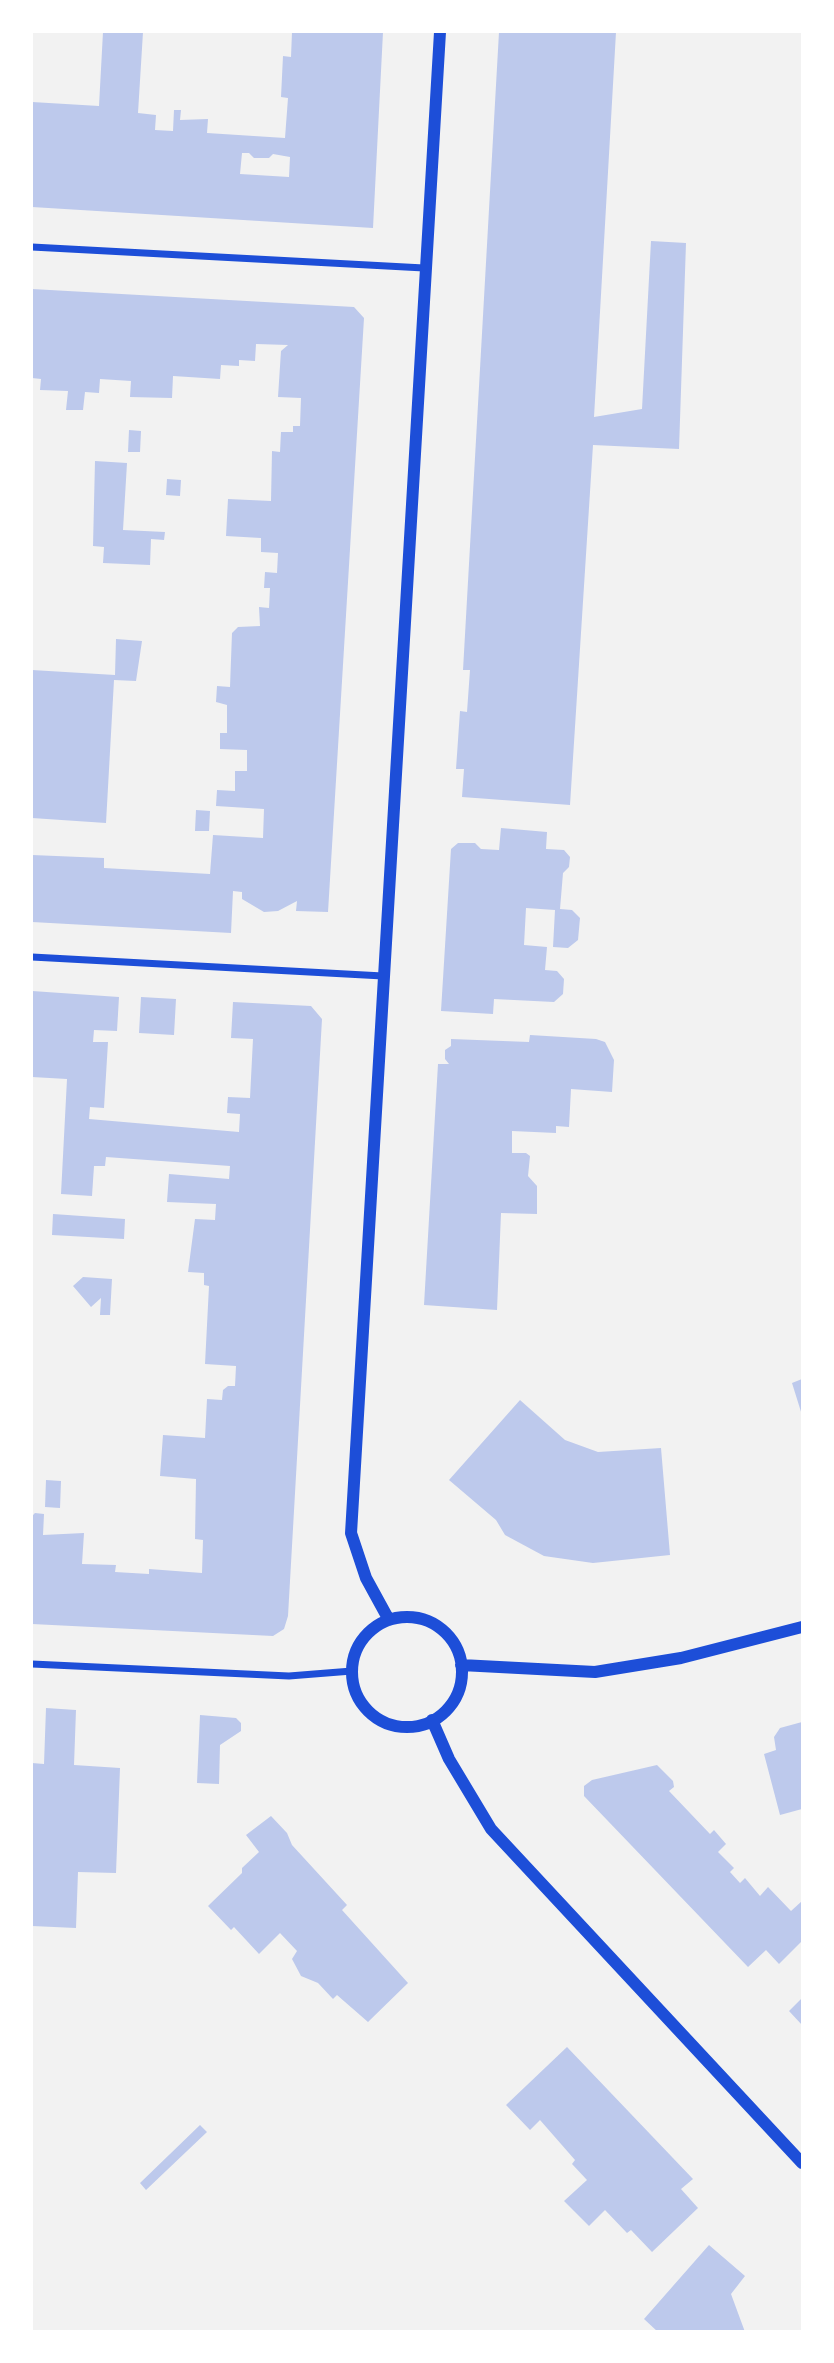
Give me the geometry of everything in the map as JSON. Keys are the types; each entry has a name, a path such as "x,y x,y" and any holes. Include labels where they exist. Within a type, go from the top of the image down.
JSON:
{"street":[{"path":"389,1620 366,1578 351,1533 440,32"},
{"path":"32,247 424,268"},
{"path":"32,957 383,976"},
{"path":"417,1618 442,1629 451,1639 461,1665 461,1682 446,1711 414,1727 395,1726 378,1719 364,1706 355,1690 352,1671 354,1655 362,1640 374,1628 389,1620 417,1618"},
{"path":"461,1665 595,1672 681,1658 803,1627"},
{"path":"32,1664 289,1676 352,1671"},
{"path":"432,1720 449,1759 491,1829 803,2163"}],"building":[{"path":"103,32 143,32 138,113 156,115 155,130 173,131 174,110 181,110 180,120 208,119 207,133 285,138 288,98 281,97 283,56 291,57 292,32 383,32 373,228 32,207 32,102 99,106","holes":["242,153 249,153 254,158 269,158 273,154 290,157 289,177 240,174"]},
{"path":"499,32 616,32 594,417 642,409 651,241 686,243 679,449 593,445 570,805 462,797 464,769 456,769 460,711 467,712 470,670 463,670"},
{"path":"32,289 354,307 364,318 328,912 296,911 297,901 278,911 264,912 242,899 242,892 233,891 231,933 32,922 32,855 104,858 104,868 210,874 213,835 263,838 264,809 216,806 217,790 235,791 235,771 247,771 247,750 220,749 220,733 227,733 227,705 216,702 217,686 230,687 232,633 238,627 260,626 259,607 269,608 270,588 264,588 265,572 277,573 278,553 261,552 261,538 226,536 228,499 271,501 272,451 280,452 281,432 293,432 293,426 300,426 301,398 278,397 281,351 288,345 256,344 255,361 239,360 239,366 221,365 220,379 173,376 172,398 130,397 131,381 100,379 99,393 85,392 83,410 66,410 68,391 40,390 41,379 32,378"},
{"path":"129,430 141,431 140,452 128,452"},
{"path":"95,461 127,463 123,530 165,532 164,540 151,539 150,565 103,563 104,547 93,546"},
{"path":"167,479 181,480 180,496 166,495"},
{"path":"116,639 142,641 136,681 114,680 106,823 32,818 32,670 115,675"},
{"path":"196,810 210,811 209,831 195,831"},
{"path":"501,828 547,832 546,849 564,850 570,857 569,867 563,873 560,909 572,910 580,918 578,940 568,948 553,947 555,910 526,908 524,945 547,947 545,970 557,971 564,979 563,994 554,1002 494,999 493,1014 441,1011 451,849 458,843 475,843 481,849 499,850"},
{"path":"32,991 119,997 117,1031 94,1030 93,1042 108,1042 104,1108 90,1107 89,1119 239,1132 240,1114 227,1113 228,1097 250,1098 253,1039 231,1038 233,1002 311,1006 322,1019 288,1616 284,1629 273,1636 32,1624 32,1516 35,1513 44,1514 43,1535 84,1533 82,1564 116,1565 115,1572 149,1574 149,1569 202,1573 203,1540 195,1539 196,1479 160,1476 163,1435 205,1438 207,1399 222,1400 223,1390 228,1386 235,1386 236,1366 205,1364 209,1286 204,1285 204,1273 188,1272 195,1219 215,1220 216,1204 167,1202 169,1174 229,1179 230,1166 106,1157 105,1166 94,1166 92,1196 61,1194 67,1079 32,1077"},
{"path":"141,997 176,999 174,1035 139,1033"},
{"path":"530,1035 596,1039 605,1042 614,1060 612,1092 571,1089 569,1127 556,1126 556,1133 512,1131 512,1153 526,1153 530,1156 528,1176 537,1186 537,1214 501,1213 497,1310 424,1305 438,1064 449,1064 445,1059 445,1050 451,1046 451,1039 529,1042"},
{"path":"53,1214 125,1219 124,1239 52,1235"},
{"path":"83,1277 112,1279 110,1315 100,1315 101,1298 91,1307 73,1286"},
{"path":"802,1379 802,1415 792,1383"},
{"path":"520,1400 565,1440 598,1452 661,1448 670,1555 593,1563 544,1556 505,1535 496,1520 449,1480"},
{"path":"46,1480 61,1481 60,1508 45,1507"},
{"path":"46,1708 76,1710 74,1765 120,1768 116,1873 78,1872 76,1928 32,1926 32,1763 44,1764"},
{"path":"200,1715 236,1718 241,1723 241,1731 220,1745 219,1784 197,1783"},
{"path":"802,1722 802,1809 780,1815 764,1754 776,1750 774,1737 780,1728"},
{"path":"657,1765 673,1781 674,1787 669,1791 710,1834 714,1830 726,1844 718,1852 734,1868 730,1872 740,1883 745,1878 760,1896 768,1887 791,1911 802,1901 802,1941 779,1964 766,1950 748,1967 584,1796 584,1786 592,1780"},
{"path":"271,1816 287,1833 292,1845 347,1905 342,1910 408,1983 368,2022 337,1995 333,1999 318,1983 301,1976 292,1959 297,1951 280,1933 259,1954 234,1927 231,1930 208,1906 259,1852 246,1835"},
{"path":"802,1998 802,2025 789,2011"},
{"path":"567,2047 693,2179 681,2189 698,2208 652,2252 631,2230 627,2233 605,2210 589,2226 564,2201 587,2180 572,2164 575,2160 540,2120 530,2130 506,2105"},
{"path":"200,2125 207,2132 146,2190 140,2183"},
{"path":"709,2245 745,2276 731,2294 745,2332 658,2332 644,2319"}]}
